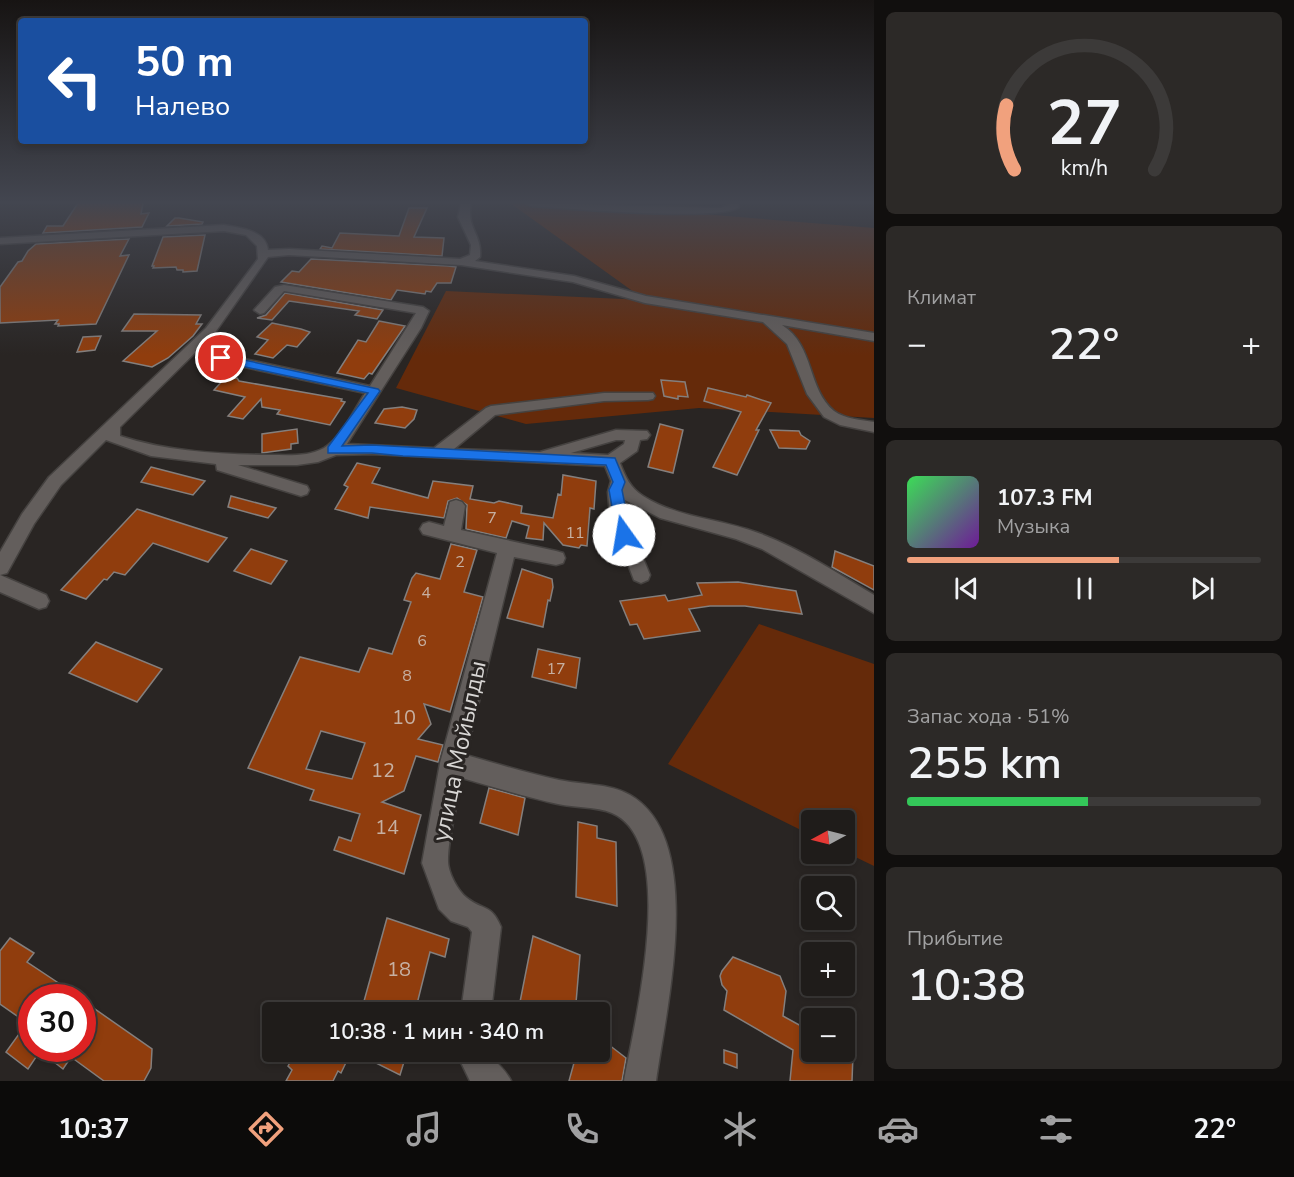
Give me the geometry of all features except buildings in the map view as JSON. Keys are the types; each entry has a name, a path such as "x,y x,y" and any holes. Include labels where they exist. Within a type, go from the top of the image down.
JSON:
{"street":[{"path":"0,568 28,519 55,482 210,331 251,277 263,259 263,254 270,253"},
{"path":"320,253 461,262 574,279 627,295 756,319 874,337"},
{"path":"461,262 470,261 475,253"},
{"path":"260,310 279,289 284,288 423,311 415,328 375,391 333,450"},
{"path":"756,319 777,327 794,343 817,401 830,415 844,421 874,427"},
{"path":"221,358 375,391"},
{"path":"438,453 491,411 604,397 648,396"},
{"path":"112,424 113,439 133,447 199,458 301,490"},
{"path":"199,458 303,460 333,450 353,448 611,461 631,447 638,435 616,435 540,457"},
{"path":"611,461 622,489 637,501 661,513 724,528 755,539 779,550 874,605"},
{"path":"619,482 615,490 622,525 641,575"},
{"path":"456,506 440,532 507,549 556,558"},
{"name":"улица Мойылды","path":"477,1002 487,927 477,916 461,911 449,899 435,863 452,763 507,549"},
{"path":"0,583 39,601"},
{"path":"452,763 559,792 621,804 646,822 660,865 664,908 662,946 640,1081"},
{"path":"477,1062 481,1070 495,1081"}],"shaded area":[{"path":"580,253 874,253 874,418 699,408 526,424 396,388 446,291 645,300"},
{"path":"759,624 874,664 874,866 855,857 855,810 801,810 801,830 668,764"}],"route":[{"path":"221,358 375,391 333,450 353,448 611,461 619,482 615,490 624,535"}]}
